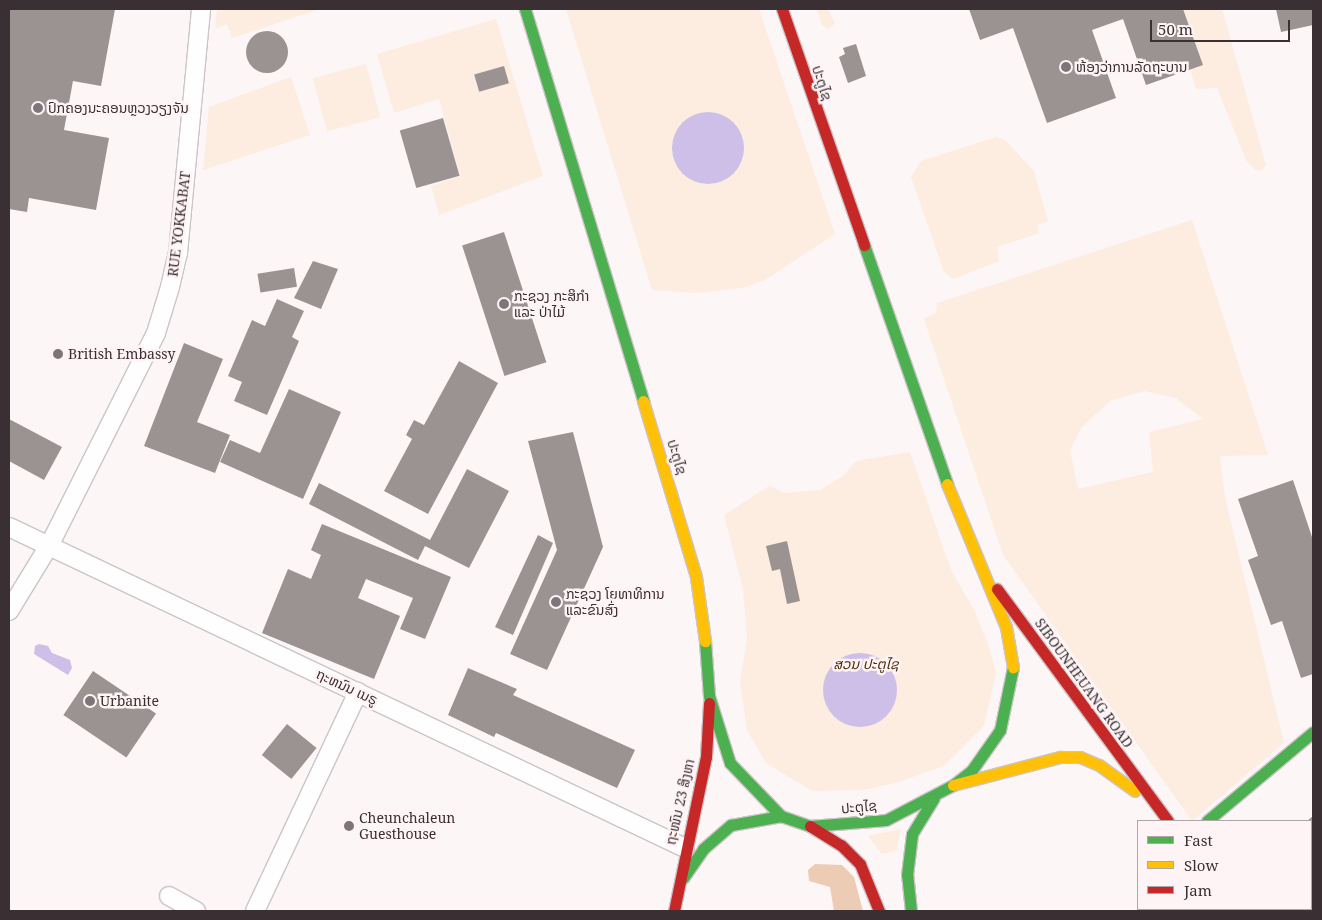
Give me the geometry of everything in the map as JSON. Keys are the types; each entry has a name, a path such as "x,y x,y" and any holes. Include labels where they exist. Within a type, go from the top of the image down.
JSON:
{"main road":[{"name":"ປະຕູໄຊ","path":"525,9 696,577 703,617 709,696 730,763 781,816 810,826 886,820 934,798 972,770 1000,730 1014,672 1006,627 986,574 954,506 782,9"},
{"name":"SIBOUNHEUANG ROAD","path":"986,574 1167,820"},
{"name":"ຖະໜົນ 23 ສິງຫາ","path":"674,911 685,848 706,757 709,696"},
{"path":"1208,820 1313,732"},
{"name":"SIBOUNHEUANG ROAD","path":"953,785 1042,759 1080,758 1112,772 1158,810"},
{"path":"911,911 907,875 912,834 934,798"},
{"name":"ຖະໜົນ 23 ສິງຫາ","path":"678,884 703,849 731,825 781,816"},
{"path":"810,826 840,845 860,864 879,911"}],"street":[{"name":"RUE YOKKABAT","path":"9,611 50,544 156,333 170,287 178,244 201,9"},
{"name":"ຖະຫນົນ ເນຣູ","path":"9,527 50,544 685,848"},
{"path":"255,911 358,692"},
{"path":"169,896 196,911"}],"green space":[{"path":"217,9 320,9 232,38 227,24 215,29"},
{"path":"566,9 759,9 835,234 765,280 742,288 697,293 652,290"},
{"path":"817,9 828,9 835,23 829,29 822,25"},
{"path":"1183,9 1222,9 1266,165 1262,170 1255,170 1247,162 1217,88 1196,89 1190,69 1203,65"},
{"path":"496,19 543,176 439,215 431,186 460,176 439,99 394,113 377,54"},
{"path":"366,64 380,117 327,131 313,78"},
{"path":"291,77 310,135 203,170 209,107"},
{"path":"996,137 1005,140 1034,171 1048,221 1037,225 1039,233 997,247 999,261 953,279 944,272 911,177 921,161"},
{"path":"1192,220 1268,455 1220,456 1225,497 1284,743 1193,820 1191,820 1003,555 924,319 936,313 937,303","holes":["1144,391 1176,398 1203,419 1149,432 1153,472 1078,489 1070,450 1081,428 1110,401"]},
{"name":"ສວນ ປະຕູໄຊ","path":"910,452 951,570 974,610 989,647 996,673 984,726 945,765 899,782 863,790 812,791 766,763 747,730 740,682 747,638 743,589 724,515 769,486 785,493 820,490 843,476 856,461"},
{"path":"901,829 897,850 882,854 868,836"}],"shaded area":[{"path":"708,112 722,115 734,122 741,134 744,148 741,162 734,174 722,181 708,184 694,181 682,174 675,162 672,148 675,134 682,122 694,115"},
{"path":"39,644 48,646 52,653 70,660 72,668 68,675 34,654 35,646"},
{"path":"860,653 874,656 886,664 894,676 897,690 894,704 886,716 874,724 860,727 846,724 834,716 826,704 823,690 826,676 834,664 846,656"},
{"path":"815,864 842,865 854,877 863,911 834,911 830,887 809,881 808,870"}],"building":[{"name":"ປົກຄອງນະຄອນຫຼວງວຽງຈັນ","path":"9,9 115,9 101,86 73,81 64,130 109,138 96,210 29,198 27,212 9,209"},
{"name":"ຫ້ອງວ່າການລັດຖະບານ","path":"969,9 1183,9 1203,65 1146,85 1123,19 1092,30 1116,98 1047,123 1013,28 980,40"},
{"path":"1276,9 1313,9 1313,25 1281,32"},
{"path":"271,31 279,34 285,40 288,52 285,64 279,70 263,73 255,70 249,64 246,48 249,40 255,34"},
{"path":"856,44 866,76 848,83 839,57 845,54 843,48"},
{"path":"504,66 509,83 479,92 474,75"},
{"path":"443,118 460,176 416,188 400,130"},
{"name":"ກະຊວງ ກະສິກຳ ແລະ ປ່າໄມ້","path":"504,232 546,362 504,376 462,246"},
{"path":"313,261 338,269 321,309 294,298"},
{"path":"294,268 297,287 260,293 257,274"},
{"path":"277,299 304,311 292,337 299,341 267,415 234,401 242,382 228,376 252,320 265,326"},
{"path":"184,343 223,359 197,422 230,435 215,473 144,446"},
{"path":"459,361 498,383 428,514 384,491 412,439 406,435 414,420 424,425"},
{"path":"289,389 341,412 303,499 220,462 230,440 260,453"},
{"path":"9,419 62,447 44,480 9,461"},
{"name":"ກະຊວງ ໂຍທາທິການ ແລະຂົນສົ່ງ","path":"573,432 603,547 547,670 510,654 557,550 528,441"},
{"path":"467,469 509,491 469,568 425,546 418,560 309,504 319,483 430,540"},
{"path":"1293,480 1313,540 1313,674 1301,678 1282,621 1271,625 1248,560 1258,556 1238,499"},
{"path":"322,524 451,577 425,639 400,629 413,598 366,579 358,598 400,616 374,679 262,633 288,569 311,579 321,555 311,550"},
{"path":"538,535 553,543 513,635 495,627"},
{"path":"787,541 800,601 787,604 780,569 772,571 766,546"},
{"path":"468,668 517,689 513,695 635,750 617,788 496,733 494,737 448,715"},
{"path":"93,671 156,713 126,757 63,715"},
{"path":"287,724 317,748 291,779 262,755"},
{"path":"1313,816 1313,838 1312,820 1308,820"},
{"path":"1312,907 1313,911 1283,911 1312,910"}],"traffic: fast":[{"path":"525,9 643,401"},
{"path":"864,245 947,484"},
{"path":"705,641 709,696 730,763 781,816 810,826 886,820 953,785 972,770 1000,730 1013,667"},
{"path":"1208,820 1313,732"},
{"path":"911,911 907,875 912,834 934,798"},
{"path":"683,878 703,849 731,825 781,816"}],"traffic: slow":[{"path":"643,401 696,577 705,641"},
{"path":"947,484 1006,627 1013,667"},
{"path":"953,785 1060,757 1080,757 1099,765 1135,791"}],"traffic: jam":[{"path":"782,9 864,245"},
{"path":"997,589 1167,820"},
{"path":"674,911 706,757 709,703"},
{"path":"810,826 841,845 860,864 879,911"}],"place":[{"name":"ຫ້ອງວ່າການລັດຖະບານ","path":"1066,67"},
{"name":"ປົກຄອງນະຄອນຫຼວງວຽງຈັນ","path":"38,108"},
{"name":"ກະຊວງ ກະສິກຳ ແລະ ປ່າໄມ້","path":"504,304"},
{"name":"British Embassy","path":"58,354"},
{"name":"ກະຊວງ ໂຍທາທິການ ແລະຂົນສົ່ງ","path":"556,602"},
{"name":"Urbanite","path":"90,701"},
{"name":"Cheunchaleun Guesthouse","path":"349,826"}]}
